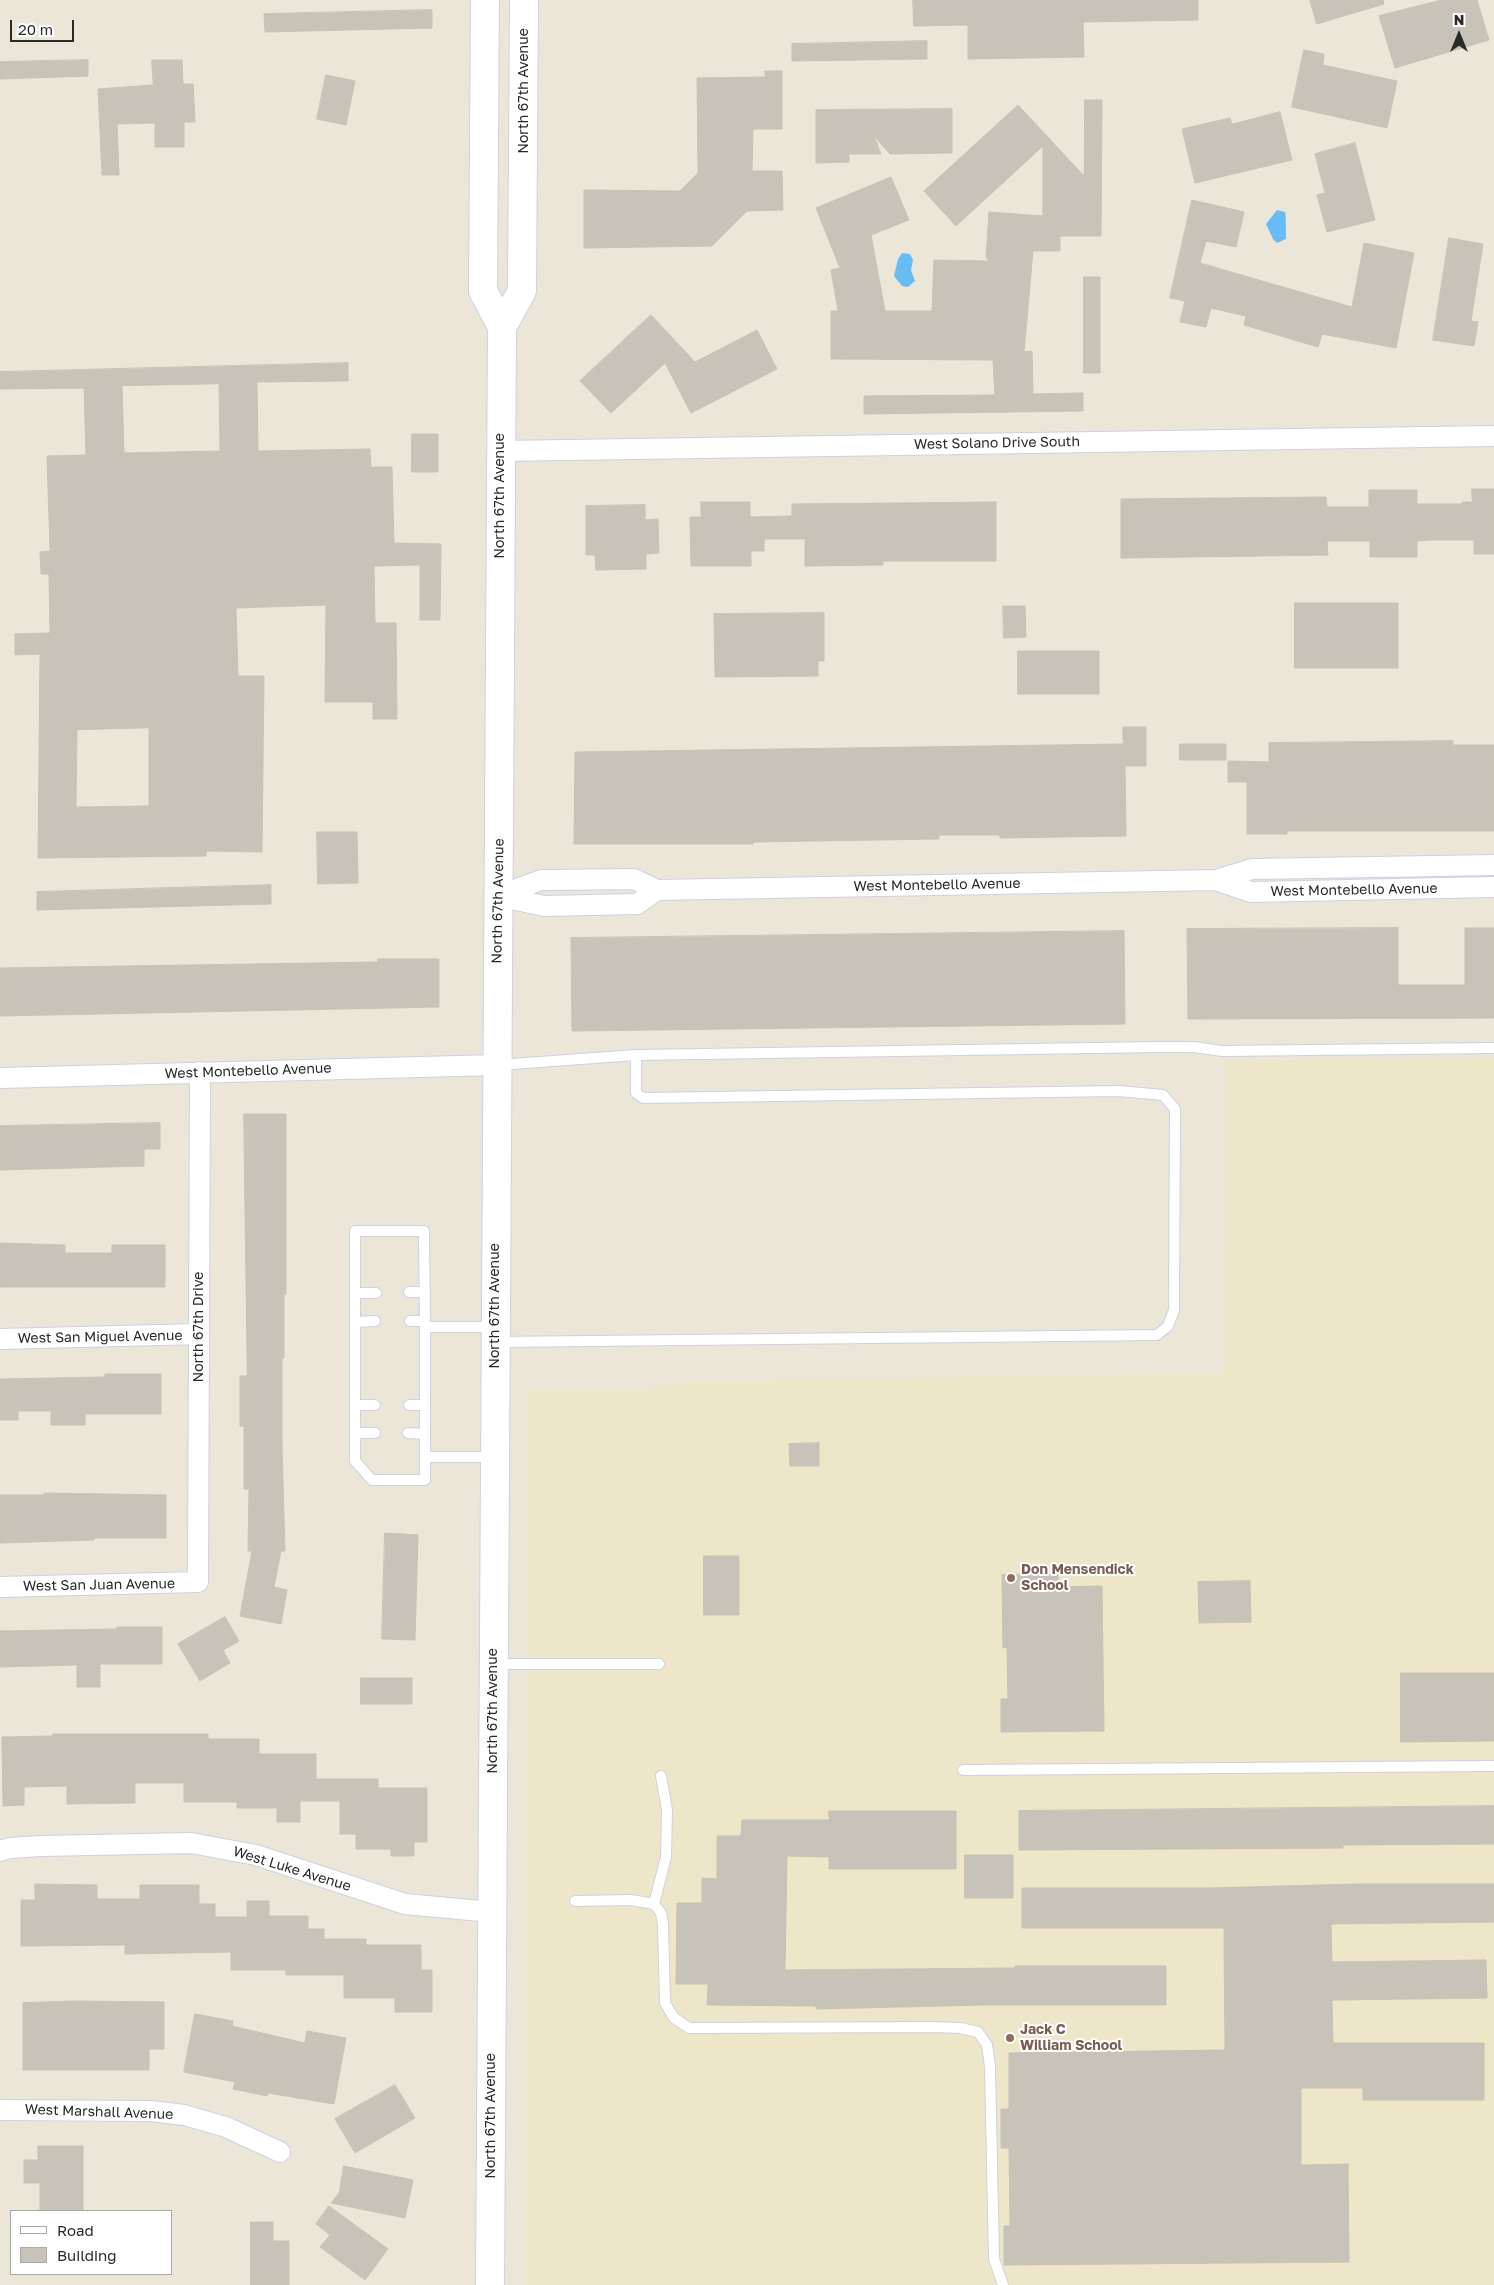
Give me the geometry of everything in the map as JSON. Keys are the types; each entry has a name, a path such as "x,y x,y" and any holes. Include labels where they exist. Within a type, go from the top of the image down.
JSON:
{"main road":[{"name":"North 67th Avenue","path":"485,0 484,291 502,327 490,2285"},
{"name":"North 67th Avenue","path":"502,327 522,291 524,0"}],"street":[{"name":"West Solano Drive South","path":"501,451 1494,436"},
{"name":"West Montebello Avenue","path":"498,896 542,880 634,878 657,890 1216,880 1252,869 1494,864"},
{"name":"West Montebello Avenue","path":"1216,880 1251,892 1494,887"},
{"path":"498,896 544,906 637,904 657,890"},
{"name":"West Montebello Avenue","path":"0,1078 497,1065"},
{"name":"North 67th Drive","path":"198,1582 200,1072"},
{"name":"West San Miguel Avenue","path":"0,1339 199,1334"},
{"name":"West San Juan Avenue","path":"0,1587 198,1582"},
{"name":"West Luke Avenue","path":"0,1851 10,1848 40,1846 199,1844 256,1855 405,1904 492,1912"},
{"name":"West Marshall Avenue","path":"0,2110 151,2112 184,2115 226,2127 280,2152"}],"lane":[{"path":"497,1065 636,1055 1159,1047 1194,1047 1222,1051 1494,1048"},
{"path":"410,1321 495,1334 1157,1335 1168,1326 1174,1310 1175,1109 1163,1095 1119,1091 643,1098 636,1093 636,1055"},
{"path":"355,1231 424,1231 425,1292 425,1480 372,1480 355,1461 355,1231"},
{"path":"409,1292 425,1292"},
{"path":"355,1293 376,1293"},
{"path":"355,1322 375,1321"},
{"path":"355,1405 375,1405"},
{"path":"409,1405 425,1405"},
{"path":"355,1432 375,1433"},
{"path":"408,1433 425,1434"},
{"path":"425,1457 495,1457"},
{"path":"494,1664 659,1664"},
{"path":"963,1770 1494,1766"},
{"path":"654,1904 666,1856 667,1810 661,1776"},
{"path":"575,1901 631,1900 654,1904 661,1913 663,1924 665,2003 674,2018 689,2028 934,2027 960,2028 978,2032 987,2046 990,2067 994,2259 1003,2285"}],"shaded area":[{"path":"1494,1058 1494,2285 526,2285 527,1390 643,1390 682,1382 1225,1373 1226,1061"}],"water":[{"path":"1277,210 1285,212 1286,239 1277,243 1266,224"},
{"path":"902,253 910,254 913,260 911,270 915,281 908,287 902,286 894,276 898,259"}],"building":[{"path":"913,0 1198,0 1198,20 1083,22 1084,57 968,59 968,25 914,26"},
{"path":"1310,0 1383,0 1384,4 1317,24"},
{"path":"1442,0 1477,0 1489,40 1395,68 1379,16"},
{"path":"432,10 432,28 265,32 264,14"},
{"path":"927,41 927,59 792,61 792,44"},
{"path":"1304,50 1324,54 1323,65 1397,81 1387,128 1292,107"},
{"path":"88,60 88,76 0,79 0,62"},
{"path":"152,60 182,60 183,84 193,84 195,122 184,122 184,147 155,147 155,123 117,124 119,175 102,175 98,89 153,85"},
{"path":"765,71 782,71 782,129 753,129 752,171 782,171 783,210 747,211 712,246 584,248 584,190 680,191 698,173 697,78 765,77"},
{"path":"326,75 355,81 346,125 317,119"},
{"path":"1085,100 1102,100 1101,236 1060,236 1060,251 1033,251 1024,352 1032,351 1033,394 1083,393 1083,411 864,414 864,396 995,395 993,360 831,359 831,311 838,311 831,270 840,268 816,208 891,177 909,220 871,235 885,311 932,311 934,260 989,261 986,257 989,212 1043,216 1043,146 956,226 924,191 1018,105 1084,176"},
{"path":"952,109 952,153 890,154 874,136 881,154 849,154 849,162 816,163 816,110"},
{"path":"1280,112 1292,160 1195,183 1182,129 1230,118 1232,124"},
{"path":"1355,143 1375,220 1327,232 1317,195 1325,193 1315,154"},
{"path":"1192,200 1244,212 1236,247 1206,241 1200,263 1352,307 1364,243 1414,253 1396,348 1322,334 1318,347 1244,325 1246,316 1211,308 1206,327 1180,322 1185,301 1170,298"},
{"path":"1449,238 1483,244 1471,321 1478,322 1474,346 1433,340"},
{"path":"1084,277 1100,277 1100,373 1084,373"},
{"path":"651,315 695,362 757,330 777,369 691,413 665,363 611,413 580,381"},
{"path":"348,363 348,381 257,382 258,451 370,449 371,467 392,467 394,543 441,544 440,620 420,620 420,565 374,566 375,623 396,623 397,719 373,719 373,702 325,702 326,605 236,608 238,676 264,676 262,852 206,851 206,856 38,858 40,654 15,655 15,634 50,633 49,574 41,574 40,552 50,551 47,456 86,455 84,388 0,389 0,372","holes":["219,384 220,451 124,453 122,386","149,728 149,806 76,807 77,730"]},
{"path":"412,434 438,434 438,472 412,472"},
{"path":"1472,489 1494,489 1494,554 1474,554 1474,540 1431,540 1417,541 1417,557 1370,557 1370,541 1327,541 1328,555 1121,558 1121,499 1326,497 1327,507 1369,507 1369,490 1417,490 1417,504 1462,504 1462,502 1472,502"},
{"path":"701,502 750,502 750,517 792,516 792,504 996,502 996,561 883,561 883,565 805,566 805,539 764,539 764,551 751,551 751,566 691,566 690,517 701,517"},
{"path":"645,505 645,520 658,519 659,553 646,554 646,569 596,570 595,555 586,555 586,506"},
{"path":"1295,603 1398,603 1398,668 1295,668"},
{"path":"1003,606 1025,606 1026,637 1004,638"},
{"path":"824,613 824,661 818,661 818,676 715,677 714,614"},
{"path":"1018,651 1099,651 1099,694 1018,694"},
{"path":"1123,727 1146,727 1146,766 1125,766 1126,836 1000,838 1000,835 939,835 939,839 753,842 753,844 574,844 575,752 1123,744"},
{"path":"1453,741 1453,745 1494,745 1494,831 1287,831 1287,834 1247,834 1247,782 1228,782 1228,761 1269,762 1269,743"},
{"path":"1180,744 1226,744 1226,760 1180,760"},
{"path":"317,832 357,832 358,883 318,884"},
{"path":"271,885 271,904 37,910 37,892"},
{"path":"1398,928 1398,985 1465,985 1465,928 1494,928 1494,1018 1188,1019 1187,929"},
{"path":"1124,931 1125,1024 572,1031 571,938"},
{"path":"378,959 439,959 439,1007 0,1016 0,968 378,962"},
{"path":"244,1114 286,1114 286,1294 284,1294 284,1358 282,1358 285,1551 281,1551 274,1587 287,1590 281,1624 240,1616 252,1551 248,1551 249,1489 244,1489 244,1426 240,1426 240,1376 247,1376"},
{"path":"160,1123 160,1149 144,1149 144,1166 0,1170 0,1126"},
{"path":"0,1243 65,1245 65,1253 112,1253 112,1245 165,1245 165,1287 0,1287"},
{"path":"105,1374 161,1374 161,1414 85,1414 85,1425 51,1425 51,1411 18,1411 18,1420 0,1420 0,1379 105,1377"},
{"path":"819,1443 819,1466 790,1466 789,1444"},
{"path":"44,1493 166,1495 166,1538 94,1538 94,1540 0,1543 0,1495 44,1495"},
{"path":"385,1533 418,1535 415,1640 382,1639"},
{"path":"704,1556 739,1556 739,1615 704,1615"},
{"path":"1058,1574 1058,1587 1102,1586 1104,1731 1001,1732 1001,1699 1008,1699 1007,1647 1003,1648 1002,1575"},
{"path":"1250,1581 1251,1622 1199,1623 1198,1582"},
{"path":"225,1617 239,1641 223,1650 230,1663 200,1681 178,1644"},
{"path":"117,1627 162,1627 162,1664 100,1664 100,1687 77,1687 77,1665 0,1667 0,1631 117,1629"},
{"path":"1401,1673 1494,1673 1494,1741 1401,1742"},
{"path":"361,1678 412,1678 412,1704 361,1704"},
{"path":"53,1734 208,1734 208,1739 259,1739 259,1754 316,1754 316,1779 378,1779 378,1788 427,1788 427,1842 414,1842 414,1856 391,1856 391,1849 356,1849 356,1834 340,1834 340,1801 300,1801 300,1822 277,1822 277,1808 237,1808 237,1802 184,1802 184,1783 135,1783 135,1803 67,1804 67,1786 24,1787 24,1805 3,1806 2,1737 53,1736"},
{"path":"1494,1806 1494,1844 1343,1845 1343,1848 1019,1850 1019,1811"},
{"path":"829,1811 956,1811 956,1869 829,1869 829,1857 787,1856 785,1970 1015,1968 1015,1966 1166,1966 1166,2005 984,2005 816,2009 816,2006 707,2005 708,1984 676,1984 677,1903 702,1903 702,1878 717,1879 717,1836 741,1836 742,1820 829,1820"},
{"path":"965,1855 1013,1855 1013,1898 965,1898"},
{"path":"35,1884 97,1885 97,1899 140,1899 140,1885 199,1885 199,1904 215,1904 215,1917 247,1917 247,1901 269,1901 269,1916 308,1916 308,1929 324,1929 324,1939 366,1939 366,1945 421,1945 421,1970 432,1970 432,2012 395,2012 395,1998 344,1998 344,1975 286,1975 286,1970 231,1970 231,1952 125,1954 125,1945 21,1946 21,1900 35,1900"},
{"path":"1358,1884 1494,1884 1494,1922 1331,1924 1332,1962 1486,1960 1487,1998 1332,2000 1333,2043 1484,2043 1484,2100 1363,2100 1363,2088 1301,2088 1301,2165 1348,2164 1349,2262 1004,2265 1004,2226 1010,2226 1009,2148 1001,2148 1001,2109 1009,2109 1009,2053 1225,2050 1224,1928 1022,1928 1022,1888 1209,1888"},
{"path":"74,2001 164,2002 164,2049 149,2049 149,2070 23,2070 23,2003"},
{"path":"195,2014 233,2021 232,2026 305,2043 307,2031 346,2038 334,2104 268,2093 267,2096 233,2089 235,2082 184,2072"},
{"path":"395,2085 415,2118 355,2153 335,2119"},
{"path":"38,2146 83,2146 83,2210 40,2210 40,2183 24,2183 24,2160 38,2160"},
{"path":"344,2166 413,2180 405,2218 331,2203 339,2193"},
{"path":"329,2206 388,2249 365,2280 320,2247 330,2235 316,2224"},
{"path":"251,2222 273,2222 273,2241 289,2241 289,2285 251,2285"}],"place":[{"name":"Don Mensendick School","path":"1011,1578"},
{"name":"Jack C William School","path":"1010,2038"}]}
